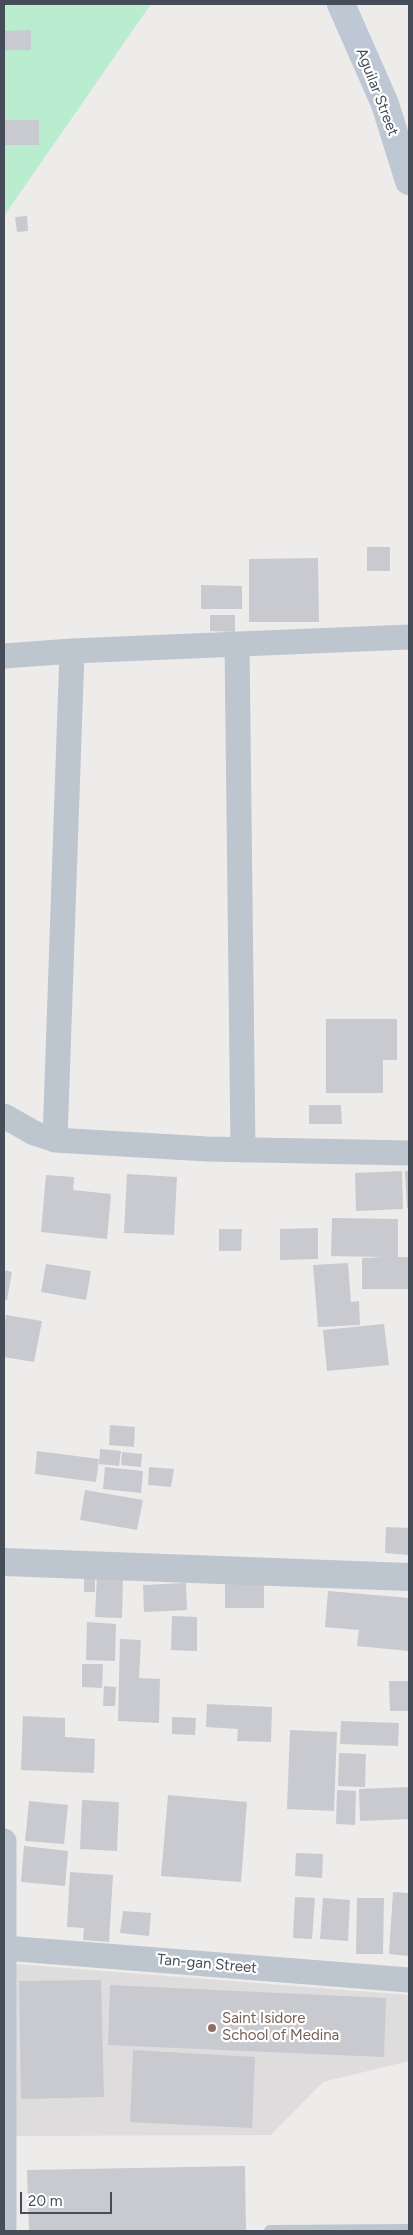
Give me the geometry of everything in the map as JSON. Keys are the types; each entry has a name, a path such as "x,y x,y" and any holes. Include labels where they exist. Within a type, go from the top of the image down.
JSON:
{"main road":[{"name":"Aguilar Street","path":"341,4 384,104 409,181"}],"street":[{"path":"4,656 72,651 409,637"},
{"path":"237,644 243,1150"},
{"path":"55,1140 72,651"},
{"path":"4,1116 34,1132 55,1140 243,1150 409,1153"},
{"path":"4,1562 409,1577"},
{"path":"4,1841 4,2231"},
{"name":"Tan-gan Street","path":"5,1948 409,1980"}],"lane":[{"path":"270,2231 409,2230"}],"shaded area":[{"name":"Saint Isidore School of Medina","path":"15,1964 409,1995 409,2061 323,2082 271,2135 13,2136"}],"green space":[{"path":"4,4 151,4 4,216"}],"building":[{"path":"31,30 31,50 4,50 4,31"},
{"path":"4,120 39,120 39,145 4,145"},
{"path":"27,216 28,231 17,232 15,217"},
{"path":"367,547 390,547 390,571 367,571"},
{"path":"318,558 319,622 249,622 249,559"},
{"path":"201,585 242,586 242,609 201,609"},
{"path":"210,615 235,615 235,632 210,631"},
{"path":"326,1019 397,1019 397,1060 383,1060 383,1093 326,1093"},
{"path":"309,1105 341,1105 342,1124 309,1124"},
{"path":"402,1171 403,1209 356,1211 355,1173"},
{"path":"405,1171 409,1171 409,1208 407,1208"},
{"path":"127,1174 177,1177 174,1235 124,1233"},
{"path":"46,1175 74,1177 73,1190 111,1194 107,1239 41,1232"},
{"path":"332,1218 398,1219 398,1257 409,1257 409,1289 362,1289 362,1258 386,1257 331,1256"},
{"path":"318,1228 318,1259 280,1260 280,1229"},
{"path":"219,1229 242,1229 241,1251 219,1251"},
{"path":"348,1263 351,1302 359,1301 360,1325 318,1327 313,1265"},
{"path":"46,1264 91,1271 86,1300 41,1292"},
{"path":"4,1270 12,1272 7,1300 4,1300"},
{"path":"6,1315 42,1321 34,1362 4,1357"},
{"path":"384,1324 389,1365 327,1371 323,1330"},
{"path":"110,1425 135,1427 134,1447 109,1445"},
{"path":"100,1449 121,1451 119,1466 99,1464"},
{"path":"37,1451 99,1459 96,1482 35,1474"},
{"path":"122,1452 142,1454 141,1467 121,1465"},
{"path":"105,1467 143,1471 141,1493 103,1489"},
{"path":"149,1467 174,1469 171,1487 148,1485"},
{"path":"85,1490 143,1500 137,1530 80,1520"},
{"path":"386,1527 409,1528 409,1555 385,1553"},
{"path":"97,1574 123,1575 122,1618 95,1617"},
{"path":"84,1578 95,1578 95,1592 84,1592"},
{"path":"225,1581 264,1582 264,1608 225,1608"},
{"path":"186,1583 187,1610 144,1612 143,1585"},
{"path":"328,1591 409,1598 409,1651 357,1646 359,1630 325,1627"},
{"path":"172,1616 197,1617 197,1651 171,1650"},
{"path":"87,1622 116,1624 115,1661 86,1660"},
{"path":"120,1639 141,1640 139,1678 160,1679 159,1723 118,1721"},
{"path":"82,1664 103,1664 102,1688 82,1687"},
{"path":"389,1681 409,1681 409,1711 390,1711"},
{"path":"104,1686 116,1687 115,1706 103,1706"},
{"path":"207,1704 272,1707 271,1742 237,1741 238,1729 206,1727"},
{"path":"23,1716 65,1718 65,1737 95,1739 94,1773 21,1770"},
{"path":"172,1717 196,1718 195,1735 172,1734"},
{"path":"341,1721 399,1723 398,1746 340,1744"},
{"path":"290,1730 337,1732 334,1811 287,1809"},
{"path":"339,1753 366,1754 365,1787 338,1786"},
{"path":"409,1787 409,1819 360,1821 359,1789"},
{"path":"337,1790 356,1791 355,1825 336,1824"},
{"path":"168,1795 247,1802 241,1882 161,1876"},
{"path":"82,1800 119,1802 117,1851 80,1849"},
{"path":"29,1801 68,1805 64,1844 25,1841"},
{"path":"24,1846 68,1851 65,1886 21,1882"},
{"path":"296,1853 323,1854 322,1878 295,1876"},
{"path":"70,1872 113,1875 109,1942 83,1940 84,1928 67,1927"},
{"path":"393,1892 409,1893 409,1956 389,1954"},
{"path":"295,1897 315,1898 312,1939 293,1938"},
{"path":"323,1898 350,1900 348,1941 320,1939"},
{"path":"357,1898 384,1898 383,1954 356,1954"},
{"path":"123,1911 151,1913 149,1936 120,1933"},
{"path":"101,1980 104,2097 21,2099 19,1981"},
{"path":"110,1985 386,1998 384,2057 108,2045"},
{"path":"133,2050 255,2057 252,2128 130,2122"},
{"path":"245,2166 246,2231 29,2231 27,2170"}],"place":[{"name":"Saint Isidore School of Medina","path":"212,2028"}]}
